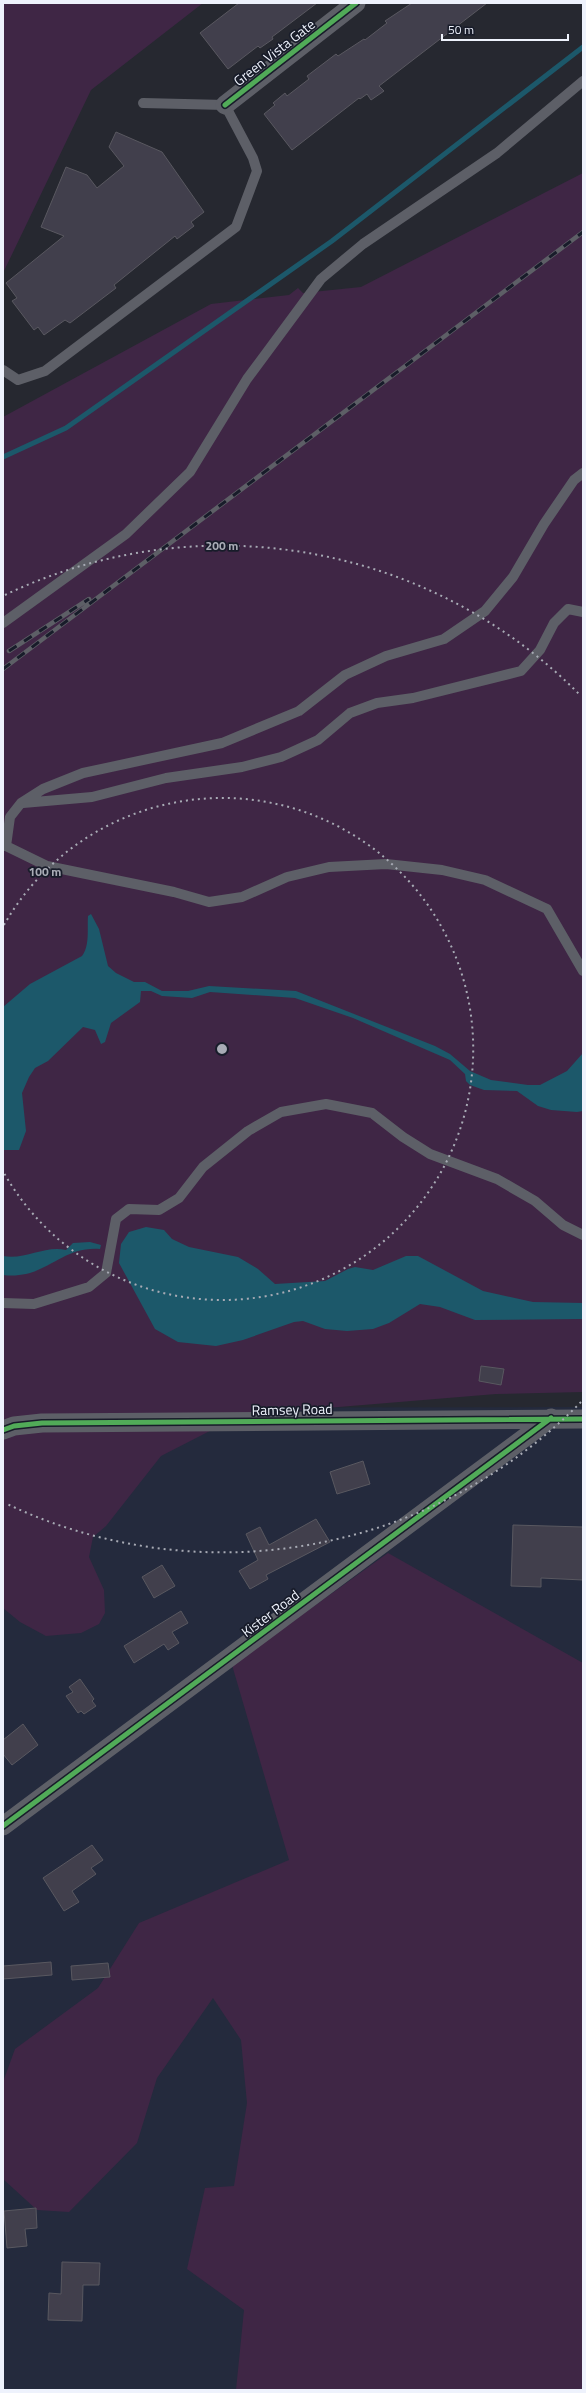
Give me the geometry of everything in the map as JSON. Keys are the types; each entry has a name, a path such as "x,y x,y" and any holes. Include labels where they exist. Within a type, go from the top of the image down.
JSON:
{"street":[{"name":"Green Vista Gate","path":"225,105 356,3"},
{"name":"Ramsey Road","path":"3,1430 14,1426 42,1423 551,1418 583,1419"},
{"name":"Kister Road","path":"3,1826 551,1418"}],"lane":[{"path":"3,623 126,534 190,472 247,379 321,279 363,244 497,153 583,81"},
{"path":"3,370 18,380 46,371 236,227 257,170 254,158 225,105 143,103"},
{"path":"583,472 574,480 544,524 513,577 485,612 444,639 386,656 345,675 299,710 222,743 83,773 43,789 21,803 10,817 4,846 46,866 174,892 209,902 242,897 287,877 330,867 386,864 442,870 485,880 547,909 583,970"},
{"path":"21,803 92,797 166,778 242,767 281,757 318,740 350,714 377,703 413,698 521,671 540,650 554,623 568,609 583,612"},
{"path":"3,1303 34,1304 89,1287 106,1273 116,1219 129,1209 159,1210 180,1198 203,1167 248,1131 281,1112 326,1104 372,1113 402,1137 430,1154 497,1179 535,1201 563,1225 583,1235"}],"shaded area":[{"path":"3,3 203,3 91,90 3,273"},
{"path":"583,173 583,1392 496,1394 241,1415 161,1456 106,1526 93,1537 89,1557 104,1590 105,1613 99,1624 81,1633 46,1636 20,1622 3,1608 3,417 211,304 289,295 298,288 303,293 361,287"},
{"path":"91,914 99,929 108,966 116,973 134,982 145,982 162,991 188,991 209,986 296,991 435,1046 450,1054 470,1071 491,1080 528,1085 540,1085 567,1071 583,1053 583,1111 551,1110 538,1106 517,1091 484,1090 470,1085 466,1081 465,1074 450,1060 353,1018 295,998 210,992 192,998 162,996 151,991 141,991 140,1002 111,1023 105,1042 101,1044 95,1030 83,1027 48,1061 35,1068 22,1093 26,1131 19,1150 3,1150 3,1007 30,984 82,956 85,952 88,937 88,916"},
{"path":"146,1227 164,1230 172,1239 189,1247 238,1257 258,1269 275,1284 325,1281 355,1267 373,1270 406,1256 418,1256 483,1291 533,1302 583,1303 583,1319 475,1320 440,1307 420,1304 389,1323 373,1329 347,1331 325,1329 303,1321 294,1322 243,1340 216,1346 178,1342 155,1329 119,1263 121,1244 129,1232"},
{"path":"90,1242 101,1245 100,1249 86,1249 74,1252 31,1273 3,1275 3,1256 20,1256 51,1249 66,1250 73,1243"},
{"path":"583,1407 583,2390 3,2390 3,1408"},
{"path":"388,1553 583,1663 583,2390 236,2390 244,2310 187,2269 205,2188 234,2186 247,2103 241,2040 213,1998 157,2078 137,2143 69,2212 37,2210 3,2179 3,2082 15,2049 98,1988 139,1923 289,1860 232,1665"}],"building":[{"path":"239,3 317,3 272,37 273,39 260,48 258,46 228,69 200,33"},
{"path":"412,3 487,3 379,86 384,91 371,100 367,94 360,99 359,98 292,150 264,114 275,105 273,103 285,93 287,96 309,79 307,76 336,54 338,56 364,39 365,40 387,23 385,21"},
{"path":"116,132 162,152 204,212 191,222 194,226 177,239 175,236 114,285 116,288 70,323 65,320 44,335 38,327 34,330 12,301 17,298 6,283 64,236 41,227 66,167 87,175 97,188 124,166 109,147"},
{"path":"481,1366 504,1369 501,1385 479,1381"},
{"path":"363,1461 370,1484 337,1494 330,1472"},
{"path":"316,1519 330,1542 266,1575 268,1579 250,1589 239,1571 258,1560 246,1534 260,1527 269,1545"},
{"path":"513,1525 583,1527 583,1580 541,1578 541,1587 511,1586"},
{"path":"162,1565 175,1586 154,1598 142,1577"},
{"path":"181,1611 188,1623 172,1632 179,1643 168,1650 164,1644 134,1663 124,1646"},
{"path":"80,1679 94,1699 92,1701 96,1706 84,1714 81,1711 78,1713 66,1696 73,1692 69,1687"},
{"path":"23,1724 38,1745 12,1765 3,1754 3,1740"},
{"path":"92,1845 103,1860 91,1868 96,1874 72,1891 79,1902 64,1911 43,1878"},
{"path":"51,1962 52,1975 3,1979 3,1966"},
{"path":"108,1963 110,1977 72,1980 71,1966"},
{"path":"36,2208 37,2228 25,2229 27,2246 7,2248 4,2211"},
{"path":"62,2262 100,2263 99,2285 83,2285 82,2321 48,2320 49,2293 61,2294"}],"waterway":[{"path":"3,457 66,428 332,241 583,47"}],"railway":[{"path":"3,669 583,232"},
{"path":"9,651 89,599"}],"cycle path":[{"path":"225,105 356,3"},
{"path":"3,1826 551,1418"},
{"path":"3,1430 14,1426 42,1423 583,1419"}]}
